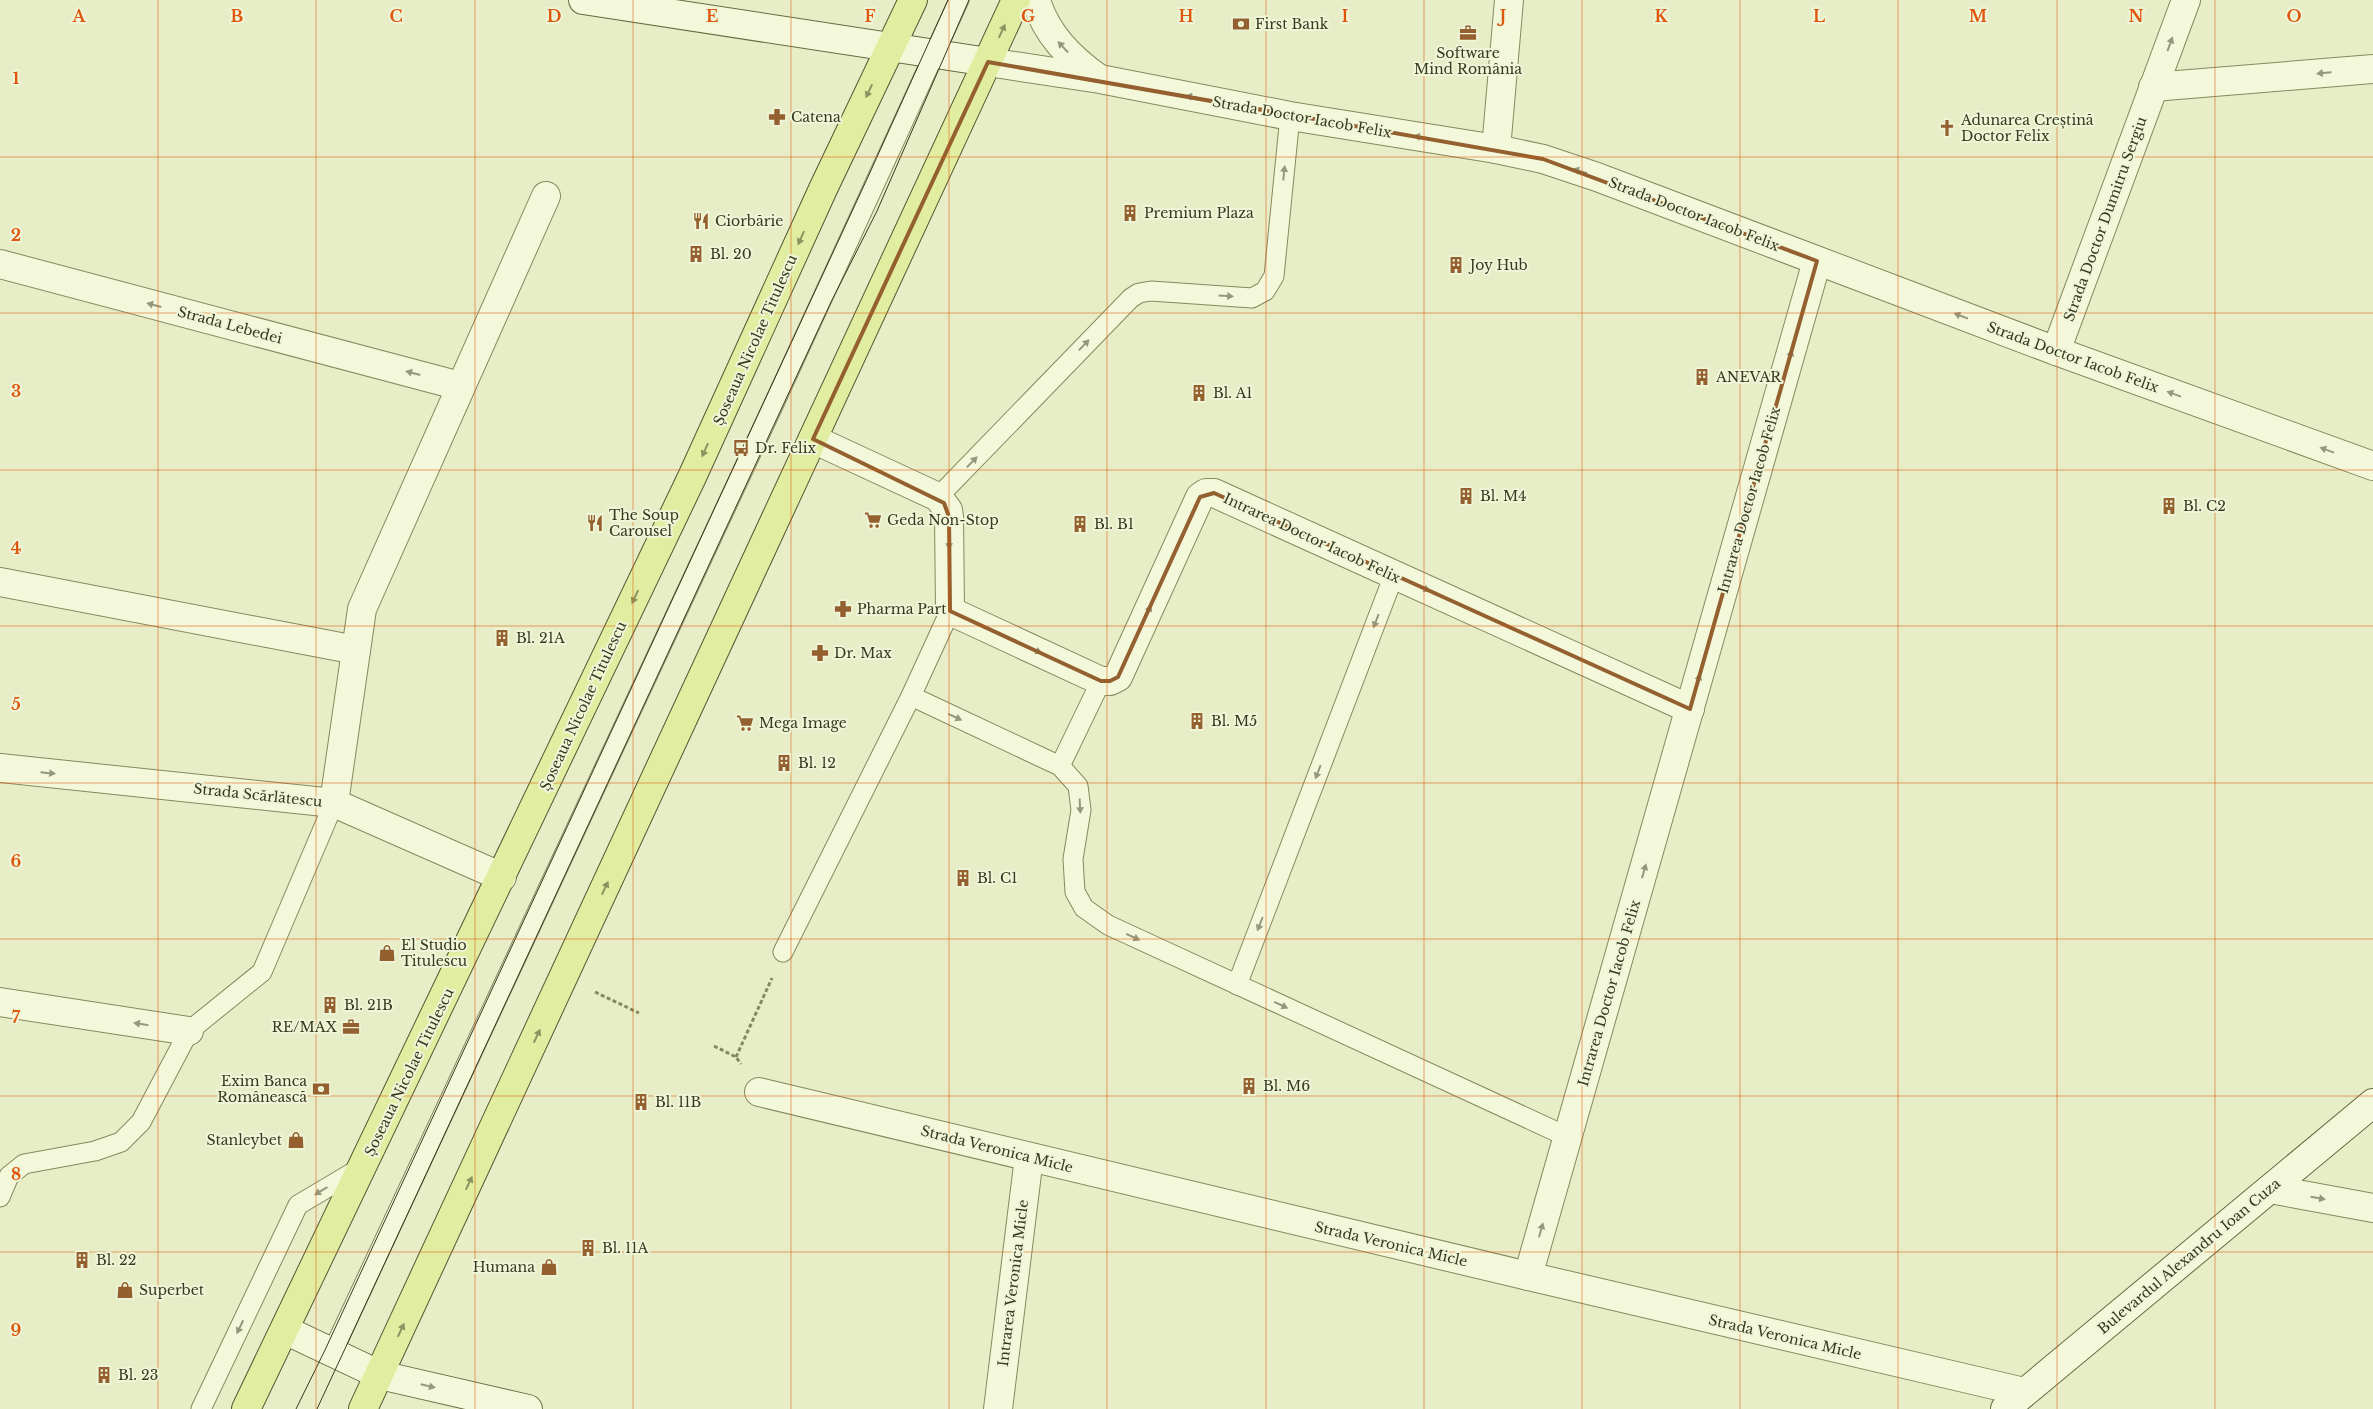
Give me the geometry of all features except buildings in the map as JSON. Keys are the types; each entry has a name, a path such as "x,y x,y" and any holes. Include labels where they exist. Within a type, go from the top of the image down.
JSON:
{"main road":[{"name":"Șoseaua Nicolae Titulescu","path":"246,1409 692,477 912,0"},
{"path":"363,1409 565,977 1016,0"}],"street":[{"path":"1036,0 1044,23 1056,40 1082,66 1100,79"},
{"path":"1496,150 1510,0"},
{"name":"Strada Doctor Dumitru Sergiu","path":"2056,351 2186,0"},
{"path":"595,1 690,8 890,47"},
{"name":"Strada Doctor Iacob Felix","path":"890,47 1100,79 1290,116 1543,159 1598,177 2056,351 2373,466"},
{"path":"2153,87 2373,69"},
{"path":"334,803 362,609 546,196"},
{"name":"Intrarea Doctor Iacob Felix","path":"1528,1276 1817,261"},
{"name":"Strada Lebedei","path":"0,264 460,386"},
{"path":"813,439 938,497 948,510 950,611 1101,682"},
{"name":"Intrarea Doctor Iacob Felix","path":"1101,682 1110,681 1118,677 1200,497 1206,492 1214,493 1690,709"},
{"path":"0,582 356,650"},
{"name":"Strada Scărlătescu","path":"0,768 334,803 502,877"},
{"path":"0,1002 189,1031"},
{"name":"Strada Veronica Micle","path":"759,1092 1528,1276 2014,1401"},
{"name":"Bulevardul Alexandru Ioan Cuza","path":"2014,1401 2373,1103"},
{"name":"Intrarea Veronica Micle","path":"998,1409 1029,1157"},
{"path":"2270,1189 2373,1208"},
{"path":"285,1330 380,1375 528,1409"}],"lane":[{"path":"332,1353 793,364 958,0"},
{"path":"938,497 1131,298 1140,293 1151,291 1252,298 1265,291 1274,276 1290,116"},
{"path":"1237,985 1394,575"},
{"path":"783,952 911,696 950,611"},
{"path":"1060,766 1101,682"},
{"path":"911,696 1060,766 1078,786 1081,810 1073,859 1075,892 1084,908 1108,925 1568,1137"},
{"path":"0,1197 9,1176 24,1164 95,1151 121,1142 142,1122 189,1031 262,972 334,803"},
{"path":"201,1409 298,1205 363,1166"}],"path":[{"path":"736,1057 783,952"},
{"path":"565,977 639,1012"}],"highlighted area":[{"path":"988,62 1543,159 1817,261 1690,709 1214,493 1200,497 1118,677 1110,681 1101,681 950,611 949,517 944,503 813,439"}],"tram line":[{"path":"296,1409 867,179 948,0"},
{"path":"317,1409 831,302 877,211 969,0"}],"place":[{"name":"First Bank","path":"1241,24"},
{"name":"Software Mind România","path":"1468,33"},
{"name":"Catena","path":"777,117"},
{"name":"Adunarea Creștină Doctor Felix","path":"1947,128"},
{"name":"Premium Plaza","path":"1130,213"},
{"name":"Ciorbărie","path":"701,221"},
{"name":"Bl. 20","path":"696,254"},
{"name":"Joy Hub","path":"1456,265"},
{"name":"ANEVAR","path":"1702,377"},
{"name":"Bl. A1","path":"1199,393"},
{"name":"Dr. Felix","path":"741,448"},
{"name":"Bl. M4","path":"1466,496"},
{"name":"Bl. C2","path":"2169,506"},
{"name":"Geda Non-Stop","path":"873,520"},
{"name":"The Soup Carousel","path":"595,523"},
{"name":"Bl. B1","path":"1080,524"},
{"name":"Pharma Part","path":"843,609"},
{"name":"Bl. 21A","path":"502,638"},
{"name":"Dr. Max","path":"820,653"},
{"name":"Bl. M5","path":"1197,721"},
{"name":"Mega Image","path":"745,723"},
{"name":"Bl. 12","path":"784,763"},
{"name":"Bl. C1","path":"963,878"},
{"name":"El Studio Titulescu","path":"387,953"},
{"name":"Bl. 21B","path":"330,1005"},
{"name":"RE/MAX","path":"351,1027"},
{"name":"Bl. M6","path":"1249,1086"},
{"name":"Exim Banca Românească","path":"321,1089"},
{"name":"Bl. 11B","path":"641,1102"},
{"name":"Stanleybet","path":"296,1140"},
{"name":"Bl. 11A","path":"588,1248"},
{"name":"Bl. 22","path":"82,1260"},
{"name":"Humana","path":"549,1267"},
{"name":"Superbet","path":"125,1290"},
{"name":"Bl. 23","path":"104,1375"}]}
